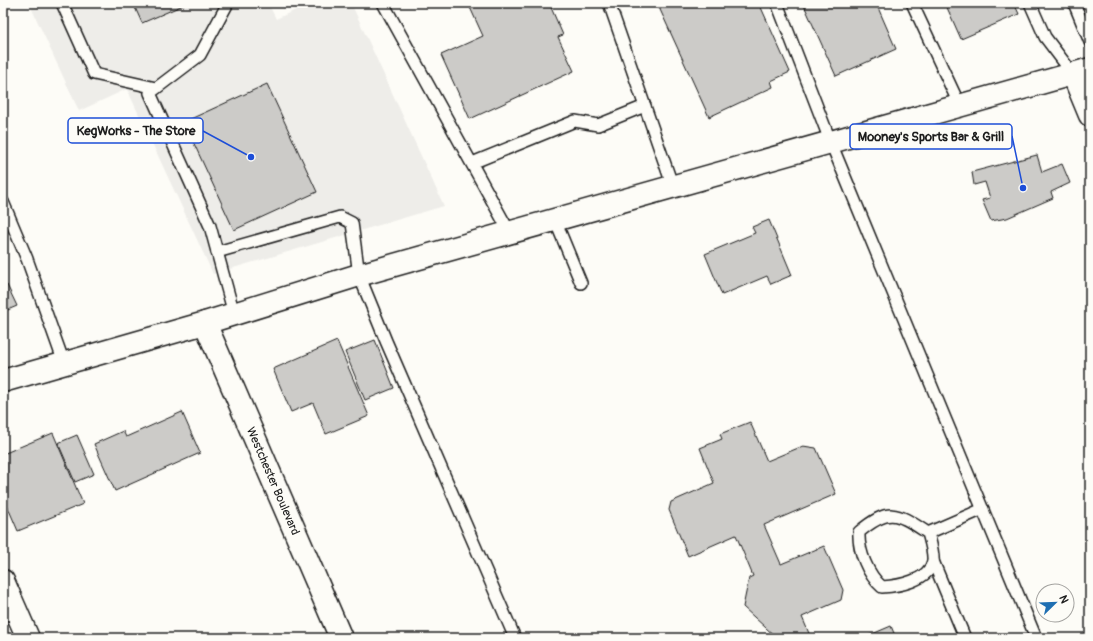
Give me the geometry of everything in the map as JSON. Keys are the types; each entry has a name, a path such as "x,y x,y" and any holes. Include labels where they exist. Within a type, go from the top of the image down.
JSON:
{"main road":[{"path":"3,381 205,323 359,275 673,188 1081,72 1090,115"},
{"name":"Westchester Boulevard","path":"205,323 341,638"},
{"path":"3,581 28,638"}],"lane":[{"path":"62,3 94,74 156,88"},
{"path":"228,3 200,55 150,93 210,226 234,314"},
{"path":"383,3 510,233"},
{"path":"609,3 673,188"},
{"path":"777,3 831,143 1036,638"},
{"path":"912,3 960,106"},
{"path":"1030,3 1044,37 1081,72"},
{"path":"1074,3 1090,42"},
{"path":"472,163 575,121 598,125 645,106"},
{"path":"3,202 27,260 64,363"},
{"path":"217,252 340,217 352,223 359,275 386,341 515,638"},
{"path":"555,220 581,282"},
{"path":"928,533 983,509"},
{"path":"933,561 927,571 915,579 897,586 882,587 874,580 858,544 859,532 875,519 894,514 907,519 928,533 933,561 965,638"}],"shaded area":[{"path":"29,3 268,3 276,19 311,3 351,3 444,206 213,274 127,89 79,111"}],"building":[{"path":"133,3 188,3 142,23"},
{"path":"468,3 549,3 563,35 558,37 574,71 470,119 441,55 483,36"},
{"path":"657,3 759,3 790,72 771,81 773,87 709,117"},
{"path":"803,3 876,3 896,49 836,76"},
{"path":"945,3 1014,3 1019,14 961,39"},
{"path":"267,84 317,192 234,230 184,122"},
{"path":"1037,155 1042,172 1062,164 1070,183 1051,192 1053,198 1007,218 991,221 982,200 990,198 985,182 974,185 972,172"},
{"path":"769,220 792,275 771,284 767,276 722,295 705,254 755,233 752,227"},
{"path":"7,285 17,306 3,312 3,287"},
{"path":"375,340 394,388 365,400 345,352"},
{"path":"337,341 369,416 326,434 313,403 291,412 273,369"},
{"path":"182,412 200,453 115,491 94,444 123,431 126,437"},
{"path":"750,422 767,461 803,446 816,448 836,494 764,525 781,564 824,546 843,590 841,600 802,617 811,638 777,638 743,607 749,578 753,576 736,535 688,556 669,510 671,502 714,483 700,448 722,439 720,434"},
{"path":"53,433 83,504 18,531 3,496 3,454"},
{"path":"77,435 94,474 75,482 58,443"},
{"path":"891,626 896,638 863,638"}],"place":[{"name":"KegWorks - The Store","path":"251,157"},
{"name":"Mooney's Sports Bar & Grill","path":"1023,188"}]}
